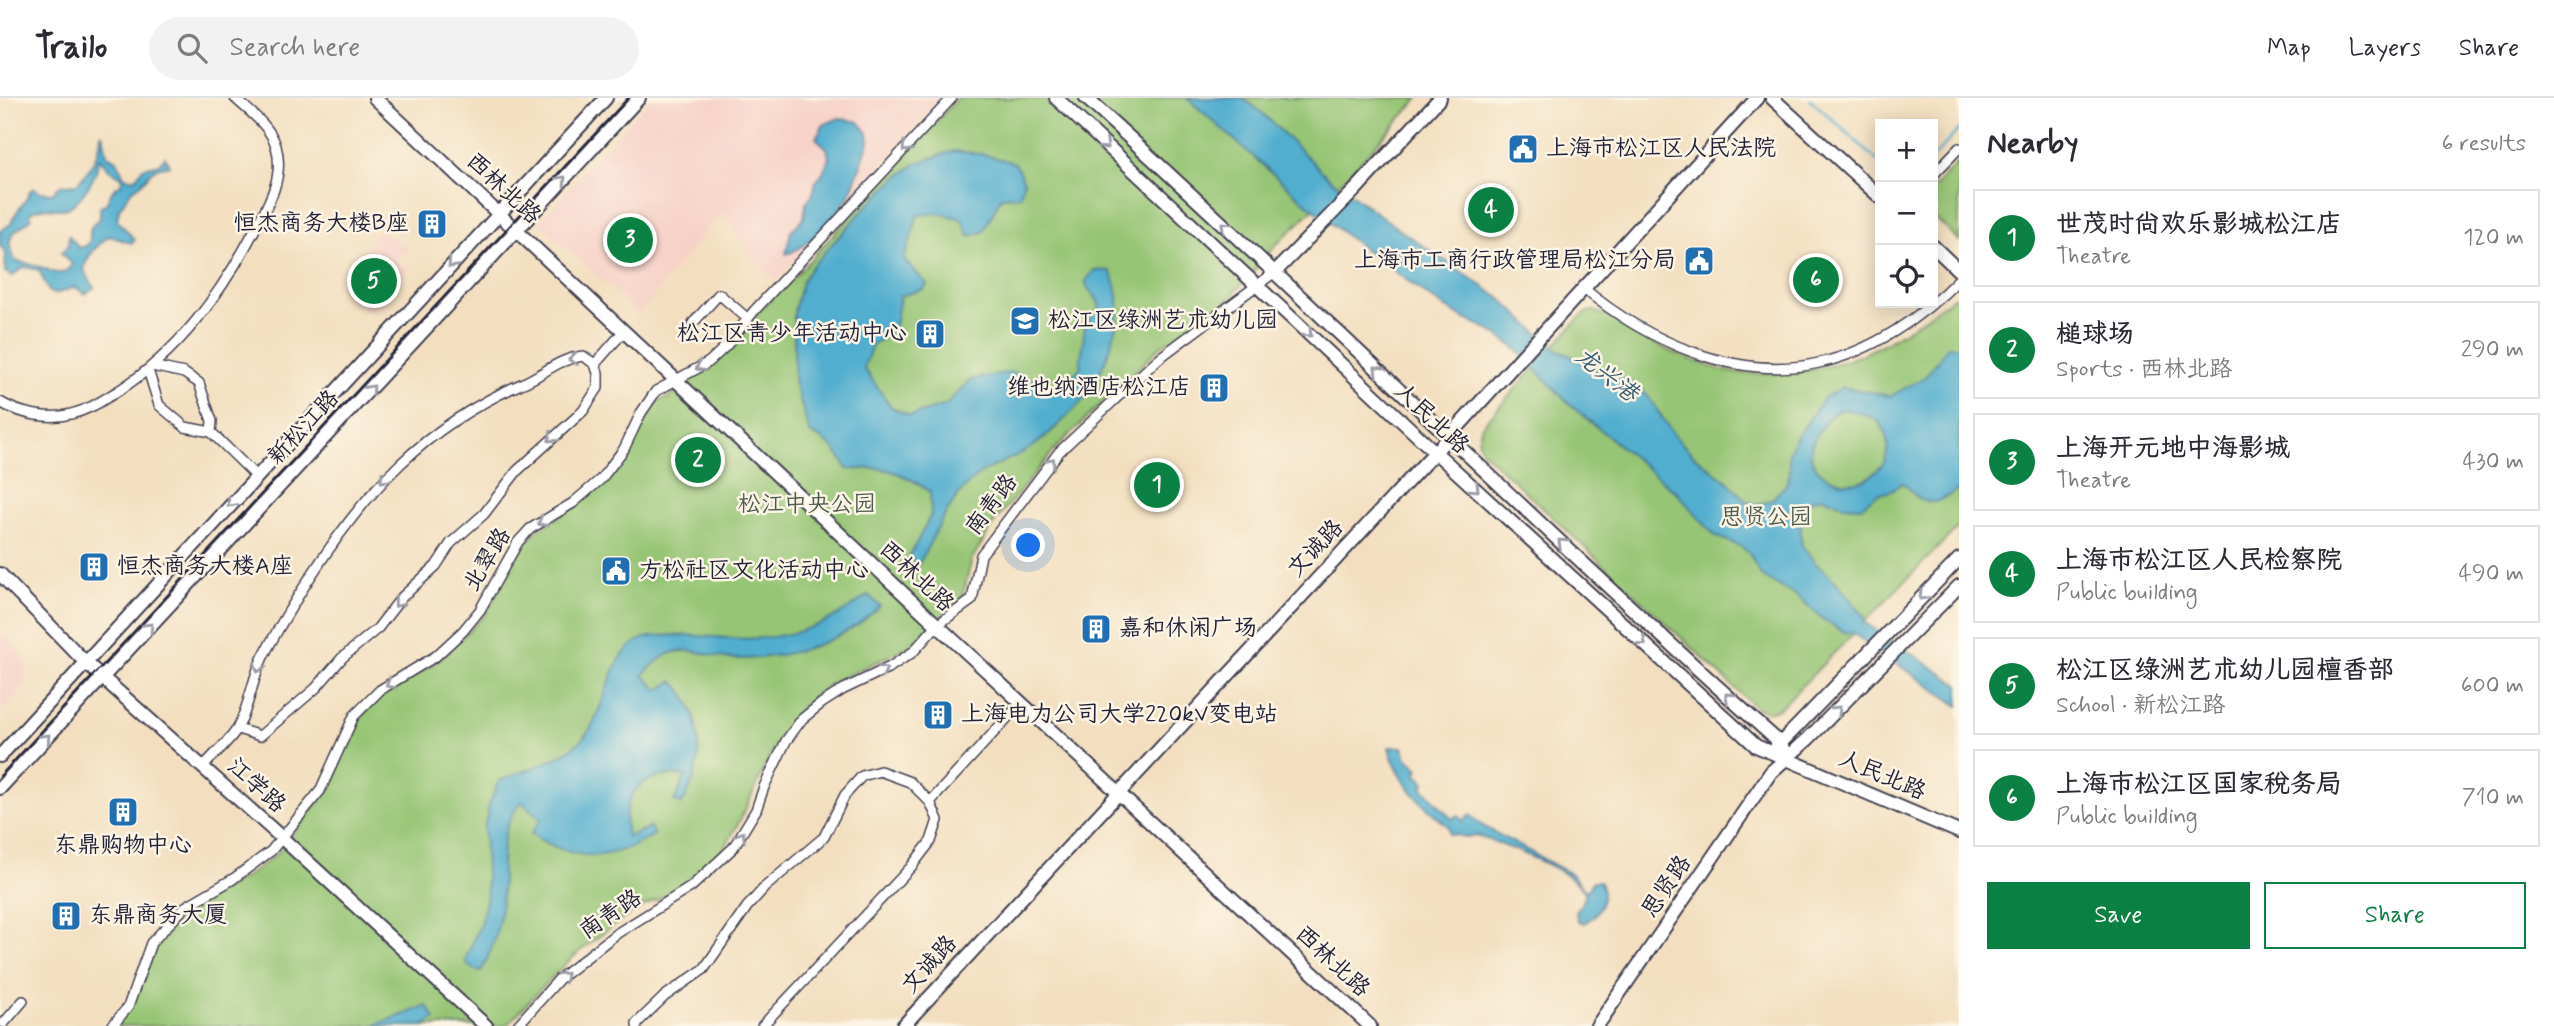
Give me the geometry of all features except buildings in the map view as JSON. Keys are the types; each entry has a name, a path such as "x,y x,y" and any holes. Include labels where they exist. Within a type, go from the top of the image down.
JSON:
{"main road":[{"name":"西林北路","path":"375,98 1370,1026"},
{"name":"新松江路","path":"0,756 606,98"},
{"name":"新松江路","path":"0,789 639,98"},
{"name":"人民北路","path":"1056,98 1435,452 1756,746 1959,832"},
{"name":"人民北路","path":"1086,98 1780,743 1788,758"},
{"name":"南青路","path":"1275,272 1440,98"},
{"name":"文诚路","path":"902,1026 1435,452 1757,98"},
{"path":"1772,98 1875,192"},
{"path":"1938,251 1959,271"},
{"path":"1771,772 1770,753 1959,559"},
{"name":"江学路","path":"0,574 85,662 486,1026"},
{"name":"思贤路","path":"1597,1026 1771,772 1959,586"}],"street":[{"path":"0,401 24,412 44,416 69,415 90,408 150,368 170,350 219,291 262,216 279,175 276,146 267,128 236,98"},
{"name":"北翠路","path":"112,1026 128,1007 151,943 185,906 271,851 320,791 354,716 380,690 436,656 463,631 480,610 518,542 530,529 573,503 601,479 624,449 641,413 656,391 709,362 726,346 748,318 952,98"},
{"path":"1938,170 1959,148"},
{"name":"南青路","path":"517,1026 559,978 615,934 691,887 733,848 756,810 786,741 802,719 822,702 913,652 937,625 972,600 981,555 1059,452 1158,359 1275,272"},
{"path":"1582,288 1656,337 1723,360 1753,367 1819,363 1867,346 1910,321 1939,299 1959,279"},
{"path":"693,323 719,294 748,318"},
{"path":"595,364 624,331"},
{"path":"203,767 238,729 262,659 341,529 408,454 468,411 568,358 583,356 595,364 598,388 583,411 517,471 484,514 457,538 436,566 401,598 378,628 342,658 316,688 260,736 238,729"},
{"path":"150,368 184,373 199,383 212,421 211,432"},
{"path":"150,368 159,405 185,427 211,432 256,476"},
{"path":"930,802 1021,703"},
{"path":"637,1026 648,1011 704,969 747,907 765,887 824,837 845,795 862,776 880,771 910,782 930,802 938,820 931,841 911,867 762,1026"},
{"path":"3,1024 23,1001"}],"shaded area":[{"path":"651,98 942,98 775,282 751,256 722,211 639,314 538,222"},
{"path":"377,230 399,241 411,252 403,253 398,258 399,266 414,265 372,312 341,295"},
{"path":"0,633 24,656 26,673 22,690 0,714"}],"green space":[{"name":"松江中央公园","path":"958,98 1419,98 1347,176 1278,243 1223,306 1161,346 1058,446 996,520 972,559 962,598 908,647 831,683 810,699 780,736 739,823 717,856 679,888 642,907 589,944 556,973 506,1026 116,1026 160,942 184,911 246,877 277,854 327,790 359,719 380,697 438,661 485,615 520,549 535,532 575,507 602,485 625,455 654,402 668,398 698,372 724,355 757,313 800,271"},
{"path":"1959,161 1959,241 1938,221 1938,184"},
{"name":"思贤公园","path":"1954,297 1959,297 1959,526 1781,707 1774,710 1764,711 1754,706 1482,451 1479,445 1482,426 1580,317 1590,311 1606,316 1651,342 1698,362 1733,372 1767,374 1807,370 1853,358 1893,338"}],"water":[{"name":"龙兴港","path":"1187,98 1242,98 1259,110 1330,179 1500,298 1553,347 1599,371 1631,383 1647,395 1674,435 1693,455 1727,481 1747,502 1758,505 1771,500 1786,485 1789,476 1789,453 1794,441 1825,397 1843,387 1891,396 1926,376 1948,346 1959,346 1959,489 1931,502 1919,499 1902,483 1888,492 1877,494 1862,506 1843,505 1823,497 1809,501 1804,506 1800,533 1802,546 1865,617 1864,622 1959,685 1959,706 1852,633 1844,632 1824,620 1797,596 1761,576 1749,553 1740,546 1715,536 1678,494 1569,404 1514,347 1488,329 1436,302 1307,204","holes":["1843,409 1875,419 1885,433 1887,453 1883,464 1864,480 1843,482 1833,479 1816,467 1812,459 1811,449 1815,437 1829,417"]},
{"path":"839,118 859,122 868,133 869,142 856,178 847,199 836,214 811,239 786,254 791,231 804,218 806,203 813,194 816,181 822,175 829,158 827,148 816,138 823,125"},
{"path":"101,134 107,155 117,160 124,177 135,179 143,168 159,164 165,157 170,165 154,170 132,190 119,209 117,220 135,240 132,243 109,236 97,247 87,260 84,270 94,288 85,294 75,287 55,294 49,292 39,270 24,267 12,276 5,272 6,253 0,246 0,231 11,224 34,188 40,192 52,193 62,185 77,184 94,161","holes":["100,159 121,177 122,183 113,190 106,204 100,206 100,218 90,229 88,245 79,248 69,236 68,246 61,253 71,262 71,267 57,273 15,261 9,242 14,232 31,219 30,213 44,208 62,209 71,206 90,183"]},
{"path":"953,151 982,154 1015,163 1024,181 1020,196 1001,197 983,232 969,236 962,219 939,213 918,215 904,260 927,284 924,289 900,296 894,332 872,345 864,368 891,407 910,416 946,405 970,380 1011,372 1061,389 1080,368 1085,325 1100,306 1087,288 1086,281 1094,270 1110,271 1116,285 1118,316 1110,349 1086,397 1038,443 982,473 968,484 946,512 918,566 909,557 931,515 930,492 890,471 875,468 847,469 832,447 810,433 794,381 794,311 802,282 812,266 865,208 895,179 917,163"},
{"path":"868,595 880,606 849,630 813,646 775,656 736,659 681,651 663,657 643,675 658,690 673,681 692,709 696,724 698,757 690,789 682,804 674,801 686,776 657,777 646,782 631,797 627,809 627,837 650,827 654,835 622,850 593,856 563,850 531,834 541,819 522,802 507,825 504,838 501,907 495,940 482,970 470,967 465,960 480,925 487,897 484,828 490,802 499,781 561,755 582,739 596,718 615,669 628,649 638,641 656,636 748,639 785,635 836,616"},
{"path":"1389,747 1403,747 1407,758 1419,769 1416,774 1425,782 1422,787 1452,819 1458,815 1463,821 1470,815 1481,825 1571,874 1585,890 1588,890 1593,881 1599,881 1603,899 1598,910 1584,923 1578,921 1576,913 1586,895 1569,876 1476,835 1466,837 1449,834 1449,827 1429,810 1405,782"},
{"path":"427,1006 435,1019 423,1026 372,1026"}],"waterway":[{"path":"1810,99 1875,158"},
{"path":"1938,152 1959,129"}],"tram line":[{"path":"0,776 628,98"}],"place":[{"name":"上海市松江区人民法院","path":"1523,149"},
{"name":"上海市松江区人民检察院","path":"1491,210"},
{"name":"恒杰商务大楼B座","path":"432,224"},
{"name":"上海开元地中海影城","path":"630,240"},
{"name":"上海市工商行政管理局松江分局","path":"1699,261"},
{"name":"上海市松江区国家税务局","path":"1816,280"},
{"name":"松江区绿洲艺术幼儿园檀香部","path":"374,281"},
{"name":"松江区绿洲艺术幼儿园","path":"1025,321"},
{"name":"松江区青少年活动中心","path":"930,334"},
{"name":"维也纳酒店松江店","path":"1214,388"},
{"name":"槌球场","path":"698,460"},
{"name":"世茂时尚欢乐影城松江店","path":"1157,485"},
{"name":"恒杰商务大楼A座","path":"94,567"},
{"name":"方松社区文化活动中心","path":"616,571"},
{"name":"嘉和休闲广场","path":"1096,629"},
{"name":"上海电力公司大学220kV变电站","path":"938,715"},
{"name":"东鼎购物中心","path":"123,812"},
{"name":"东鼎商务大厦","path":"66,916"}]}
